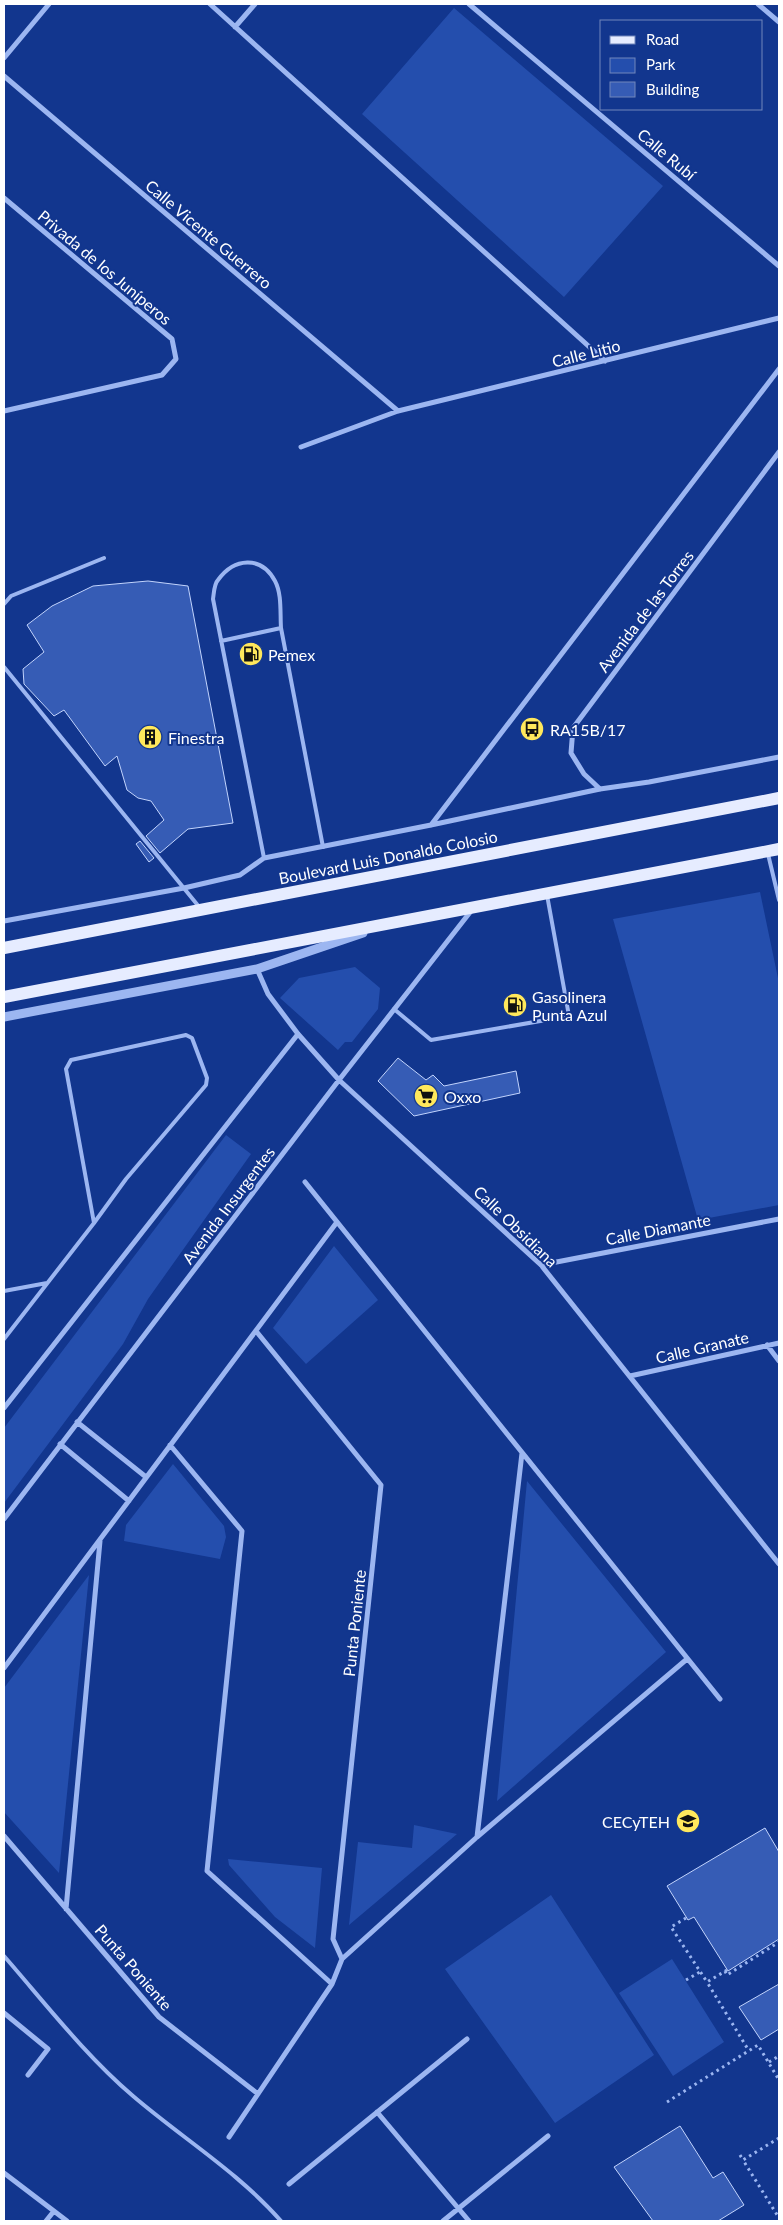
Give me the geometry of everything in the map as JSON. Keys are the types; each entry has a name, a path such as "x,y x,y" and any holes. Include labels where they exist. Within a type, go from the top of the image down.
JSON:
{"main road":[{"name":"Boulevard Luis Donaldo Colosio","path":"4,948 779,798"},
{"path":"4,998 384,926 474,906 547,895 773,850"}],"street":[{"path":"4,58 49,4"},
{"path":"210,4 605,361"},
{"path":"235,27 256,4"},
{"name":"Calle Rubí","path":"470,4 779,266"},
{"path":"758,4 779,22"},
{"name":"Calle Vicente Guerrero","path":"4,76 398,411"},
{"name":"Privada de los Juníperos","path":"4,198 172,340 176,359 162,375 4,411"},
{"name":"Calle Litio","path":"301,447 398,411 779,318"},
{"path":"431,826 779,369"},
{"name":"Avenida de las Torres","path":"600,789 584,774 570,753 573,728 779,452"},
{"path":"4,921 184,888 240,875 264,858 431,826 600,789 649,782 779,757"},
{"name":"Avenida Insurgentes","path":"4,1519 474,906"},
{"path":"4,1017 257,969 384,926"},
{"name":"Calle Obsidiana","path":"257,969 268,994 298,1034 339,1080 541,1265 779,1564"},
{"path":"4,1408 298,1034"},
{"path":"305,1182 720,1699"},
{"name":"Calle Diamante","path":"541,1265 779,1219"},
{"path":"4,1668 338,1222"},
{"name":"Punta Poniente","path":"256,1331 381,1485 332,1939 342,1959"},
{"name":"Calle Granate","path":"630,1376 779,1343"},
{"path":"767,1345 779,1361"},
{"path":"77,1422 146,1478"},
{"path":"60,1444 129,1501"},
{"path":"170,1445 242,1531 207,1871 332,1984"},
{"path":"477,1837 522,1452"},
{"path":"66,1909 100,1539"},
{"path":"229,2137 332,1984 342,1959 477,1837 687,1659"},
{"name":"Punta Poniente","path":"4,1836 159,2017 258,2094"},
{"path":"4,2013 48,2049 28,2075"},
{"path":"289,2184 467,2038"},
{"path":"377,2112 469,2221"},
{"path":"444,2221 548,2136"},
{"path":"4,2173 67,2221"},
{"path":"46,2221 54,2211"}],"lane":[{"path":"4,604 11,596 104,558"},
{"path":"264,858 213,599 217,581 236,564 253,561 264,568 275,581 279,592 281,628 323,847"},
{"path":"221,641 281,628"},
{"path":"4,667 201,910"},
{"path":"773,850 779,900"},
{"path":"394,1009 431,1040 568,1016 547,895"},
{"path":"4,1339 94,1224 126,1179 206,1084 206,1078 192,1038 186,1035 71,1060 68,1064 66,1069 94,1224"},
{"path":"4,1291 47,1283"},
{"path":"4,1956 93,2057 132,2096 212,2157 266,2204 281,2221"}],"path":[{"path":"686,1918 672,1926 749,2051"},
{"path":"707,1982 726,1970 727,1975 779,1942"},
{"path":"686,1980 700,1972"},
{"path":"667,2102 758,2045 779,2080"},
{"path":"769,2062 779,2056"},
{"path":"743,2160 779,2138"},
{"path":"740,2155 779,2218"}],"green space":[{"path":"454,8 663,186 564,297 362,114"},
{"path":"760,892 779,983 779,1205 698,1220 613,919"},
{"path":"355,967 380,988 378,1009 352,1042 345,1042 338,1050 280,998 299,978"},
{"path":"226,1135 251,1154 148,1299 123,1344 4,1503 4,1428"},
{"path":"334,1246 378,1300 306,1364 273,1328"},
{"path":"173,1464 224,1526 226,1537 220,1559 124,1541 126,1525"},
{"path":"527,1481 666,1652 497,1801"},
{"path":"89,1575 59,1873 4,1812 4,1688"},
{"path":"414,1825 457,1834 349,1925 358,1842 412,1848"},
{"path":"228,1859 322,1868 315,1948 275,1917 229,1865"},
{"path":"551,1895 654,2055 555,2123 445,1969"},
{"path":"672,1959 724,2042 673,2076 619,1993"}],"building":[{"name":"Finestra","path":"148,581 188,586 233,823 188,829 160,853 146,836 164,820 151,801 138,798 127,790 117,756 105,766 64,710 54,716 24,684 23,669 44,652 27,625 52,606 93,586"},
{"path":"140,841 154,858 149,862 136,844"},
{"name":"Oxxo","path":"398,1058 426,1080 433,1075 444,1086 516,1071 520,1093 414,1116 378,1081"},
{"path":"765,1828 779,1852 779,1939 728,1971 694,1917 688,1920 667,1886"},
{"path":"779,1984 779,2029 761,2040 739,2007"},
{"path":"680,2126 713,2178 723,2172 744,2205 718,2221 653,2221 614,2167"}],"place":[{"name":"Pemex","path":"251,654"},
{"name":"RA15B/17","path":"532,729"},
{"name":"Finestra","path":"150,737"},
{"name":"Gasolinera Punta Azul","path":"515,1005"},
{"name":"Oxxo","path":"426,1096"},
{"name":"CECyTEH","path":"688,1821"}]}
